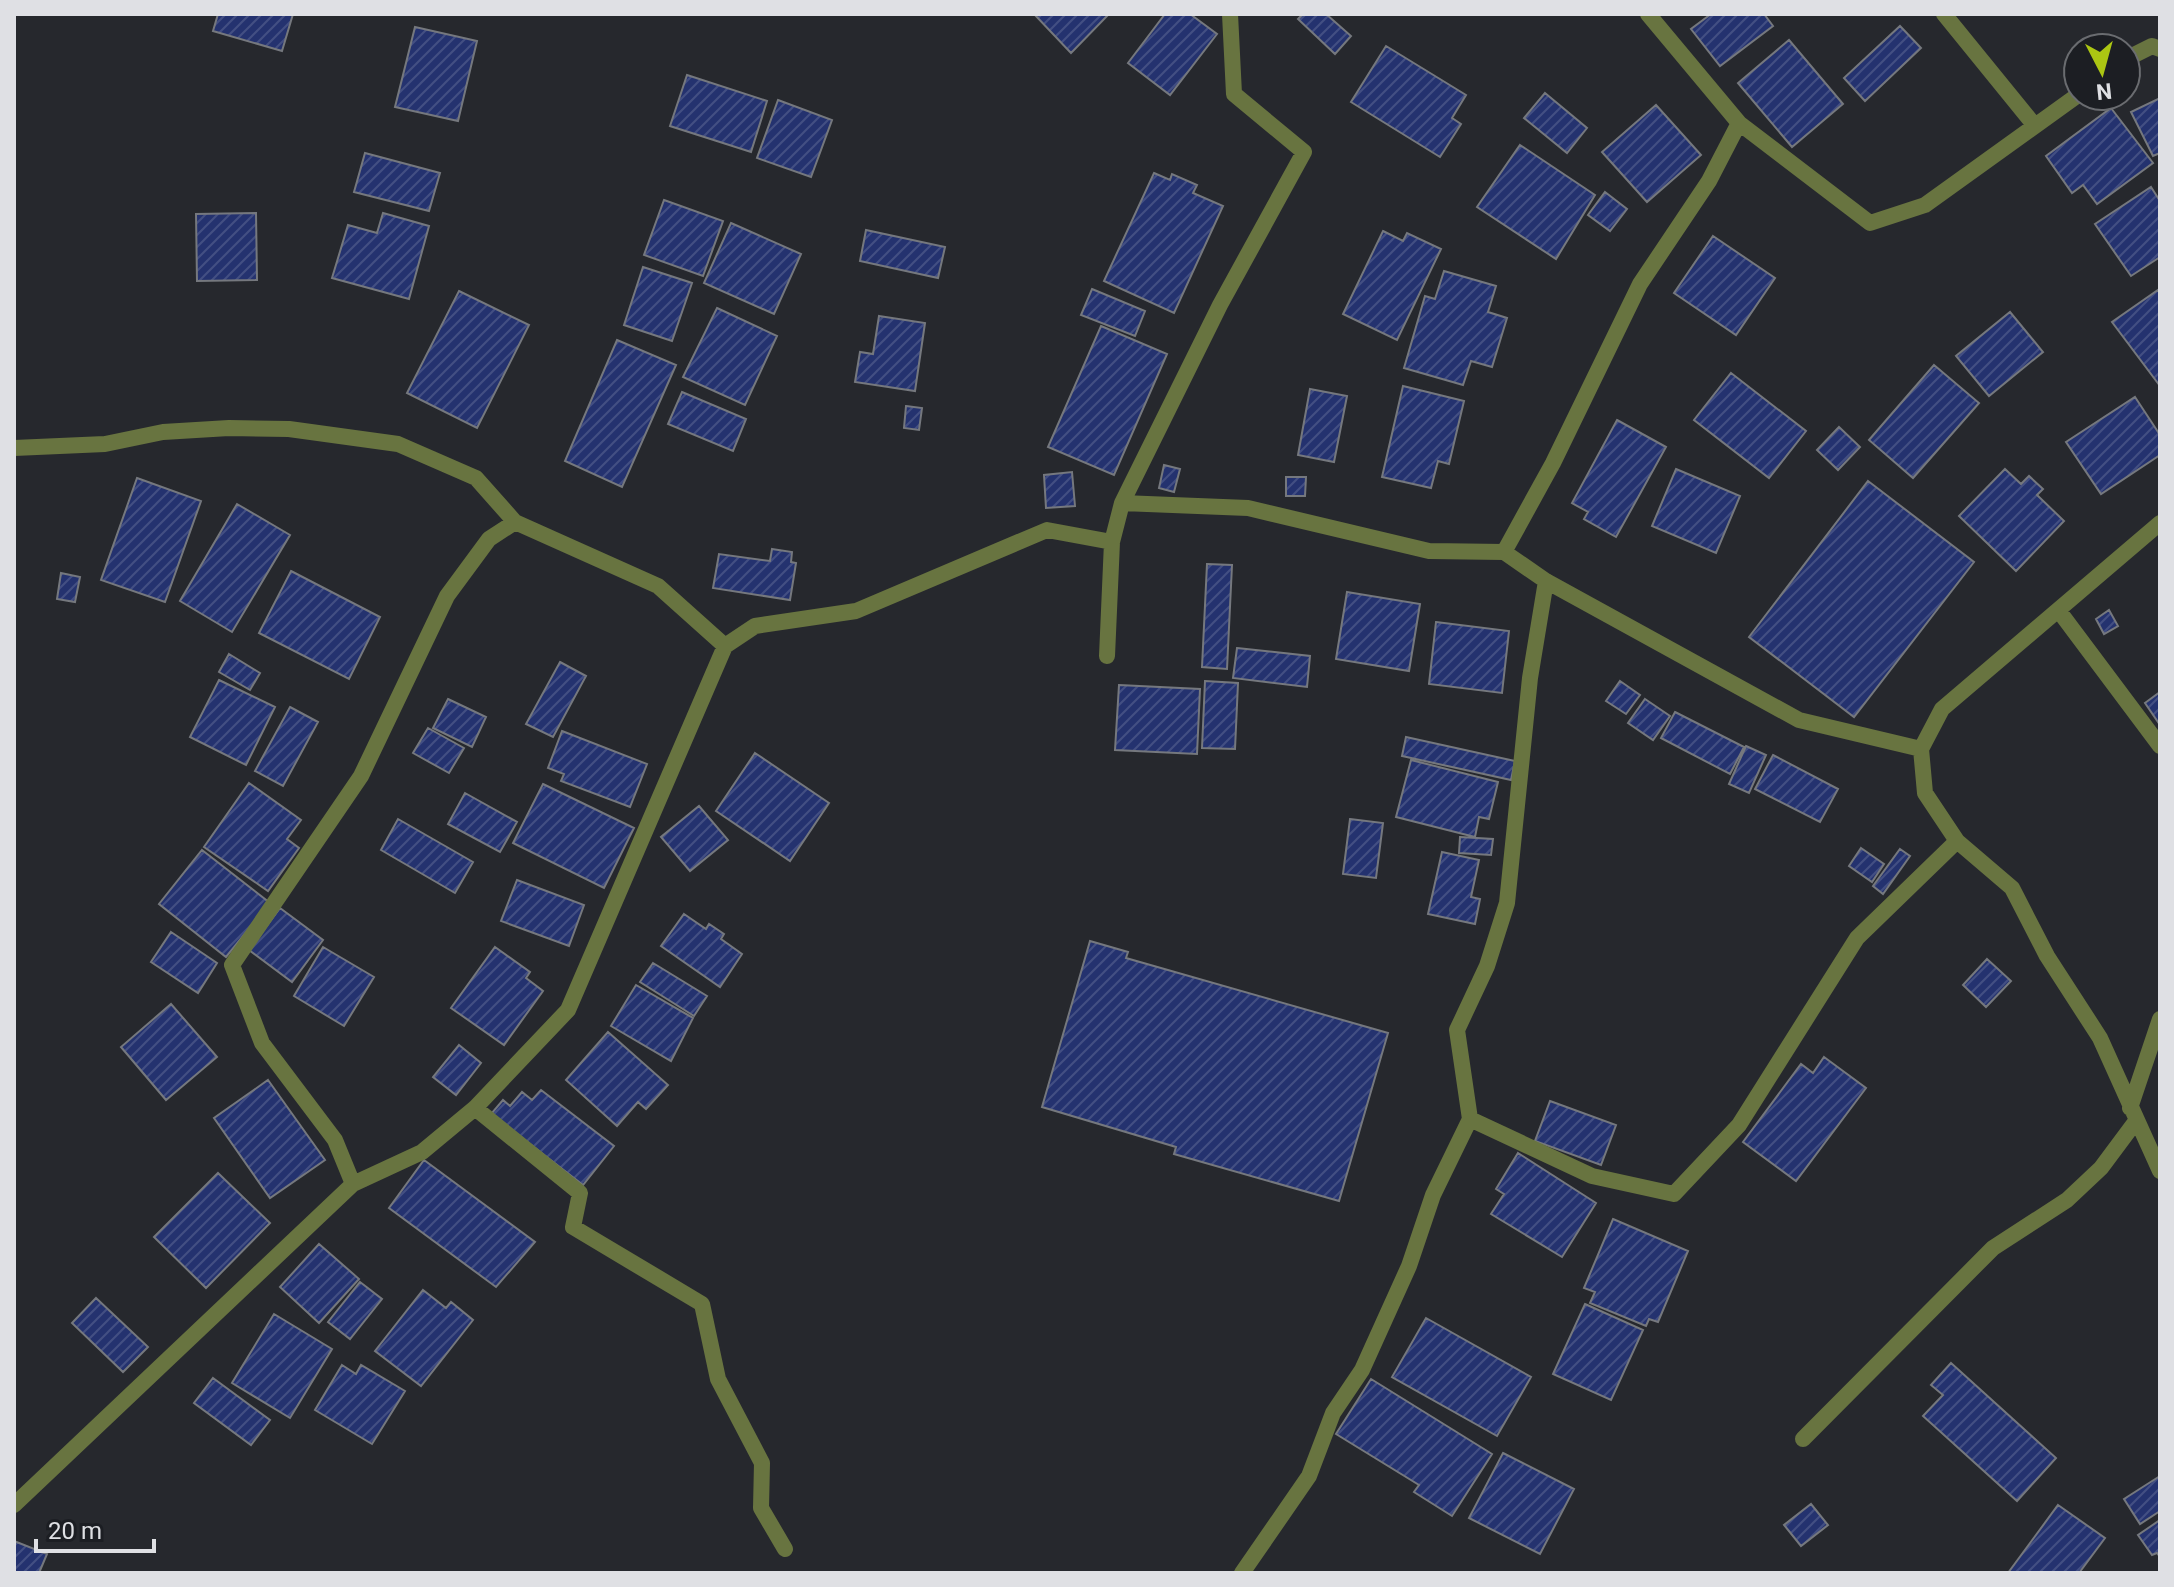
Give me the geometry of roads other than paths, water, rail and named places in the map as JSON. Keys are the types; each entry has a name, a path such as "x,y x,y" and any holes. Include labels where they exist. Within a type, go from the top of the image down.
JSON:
{"street":[{"path":"1107,656 1112,542 1122,503 1220,305 1304,152 1234,94 1230,14"},
{"path":"1648,14 1739,123 1870,223 1925,205 2062,107"},
{"path":"1944,14 2035,126"},
{"path":"1504,552 1553,463 1640,284 1709,181 1739,123"},
{"path":"14,448 105,444 163,432 229,428 289,429 398,444 476,478 515,522 658,586 725,646"},
{"path":"1122,503 1248,508 1429,551 1504,552 1546,581 1799,720 1921,749"},
{"path":"353,1184 335,1140 262,1043 232,965 361,776 447,596 489,539 515,522"},
{"path":"2160,523 1942,709 1921,749 1925,793 1957,841 2012,888 2047,956 2100,1038 2160,1171"},
{"path":"14,1505 353,1184 422,1152 475,1108 568,1010 725,646 755,626 856,611 1047,530 1112,542"},
{"path":"1242,1573 1309,1476 1333,1413 1362,1370 1398,1290 1433,1195 1470,1119 1457,1030 1487,966 1507,903 1530,678 1546,581"},
{"path":"2059,611 2160,746"},
{"path":"1470,1119 1592,1176 1674,1194 1739,1125 1857,938 1957,841"},
{"path":"1803,1439 1993,1248 2067,1200 2101,1168 2133,1115 2160,1019"},
{"path":"475,1108 580,1193 573,1227 702,1304 718,1379 762,1463 761,1508 785,1549"}]}
